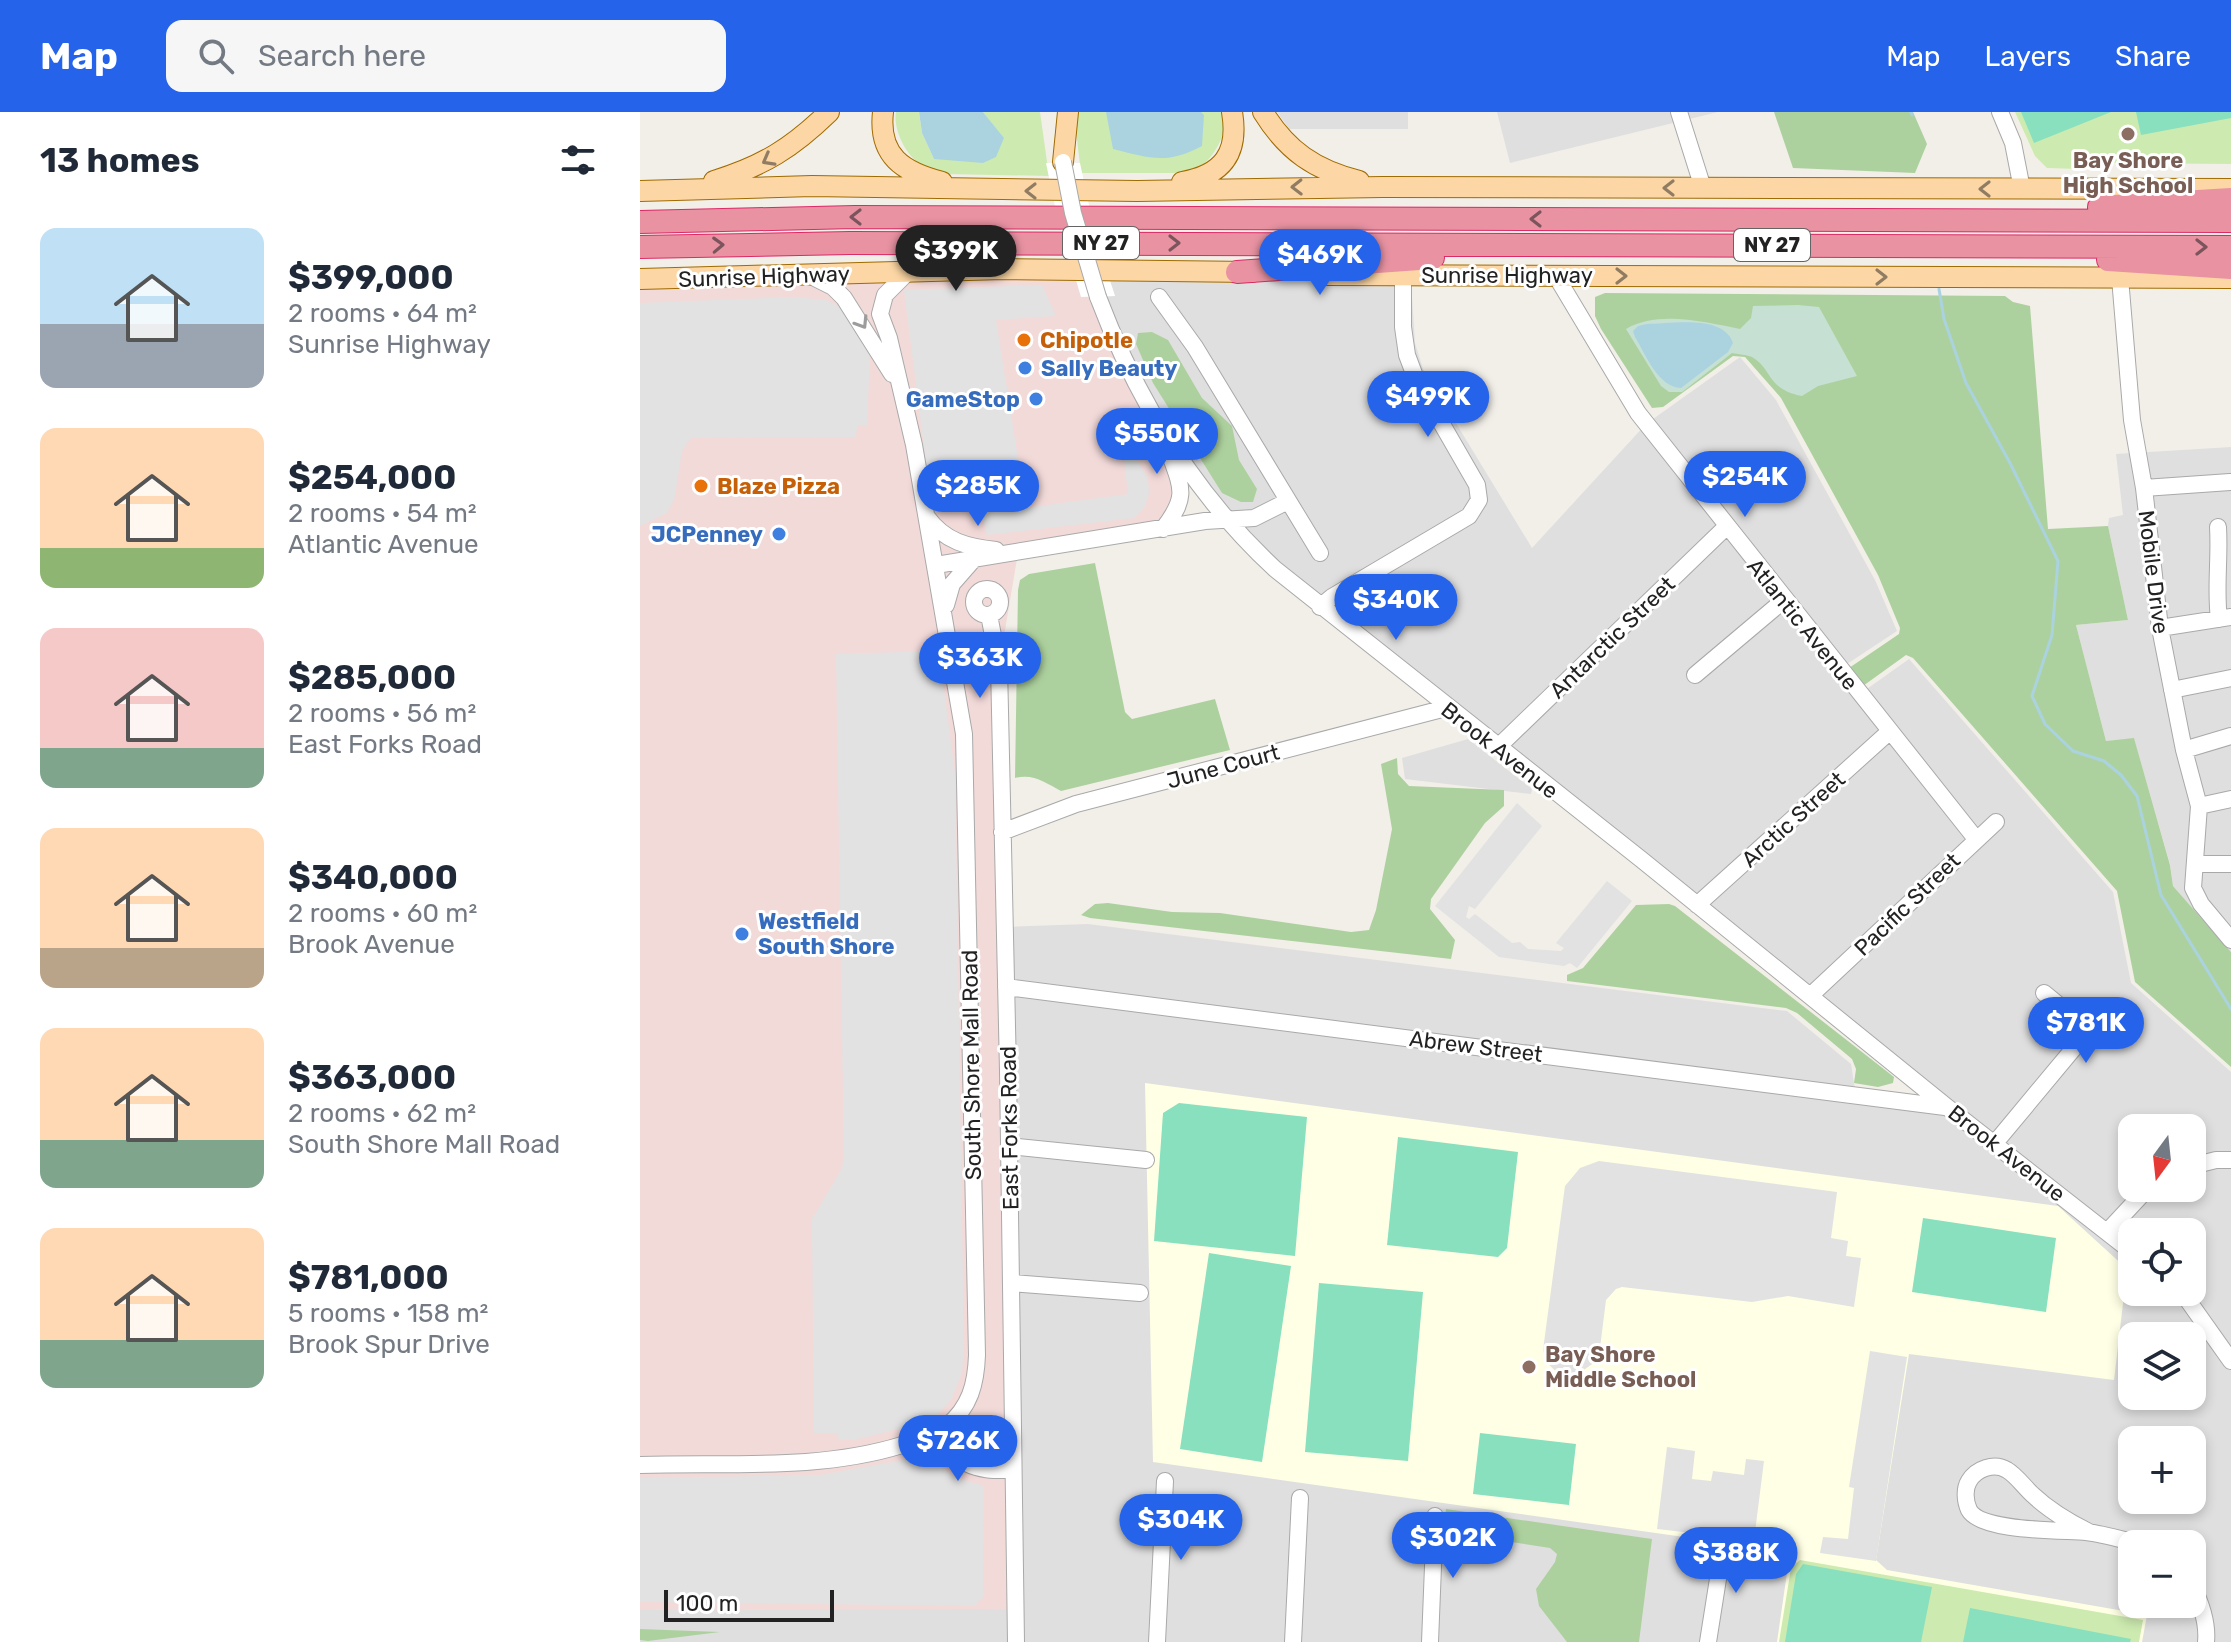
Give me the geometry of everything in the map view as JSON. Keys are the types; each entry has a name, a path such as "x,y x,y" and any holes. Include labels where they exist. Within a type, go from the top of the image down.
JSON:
{"highway":[{"path":"1955,220 2046,208 2231,199"},
{"path":"640,210 729,219"},
{"name":"NY 27","path":"640,222 902,217 2231,221"},
{"name":"Sunrise Highway","path":"640,247 820,243 2231,247"},
{"path":"1237,272 1462,257 1562,245"},
{"path":"1983,246 2088,259 2231,268"}],"main road":[{"path":"689,189 747,171 770,160 829,112"},
{"path":"883,112 885,143 903,167 927,178 972,191"},
{"path":"1063,162 1068,112"},
{"path":"1137,191 1193,180 1213,172 1233,145 1232,112"},
{"path":"1263,112 1283,141 1306,161 1338,175 1383,187"},
{"path":"640,191 826,186 972,191 1383,187 2231,189"},
{"name":"Sunrise Highway","path":"640,279 1071,269 1403,275 2231,278"}],"street":[{"name":"Brook Avenue","path":"1057,112 1073,213 1098,297 1129,371 1160,427 1197,484 1226,520 1275,569 1320,607 2118,1241"},
{"path":"1679,112 1703,188"},
{"path":"2000,112 2013,143 2022,189"},
{"name":"South Shore Mall Road","path":"640,1465 828,1461 887,1449 939,1431 959,1414 975,1384 977,1355 965,748 960,702 914,445 880,310 888,291 908,272"},
{"name":"South Shore Mall Road","path":"807,274 829,285 844,298 900,388"},
{"path":"1320,607 1469,516 1479,500 1472,474 1409,362 1404,337 1403,275"},
{"name":"Atlantic Avenue","path":"1556,276 1638,413 1920,770"},
{"name":"Mobile Drive","path":"2120,278 2132,420 2144,488 2160,628 2184,750 2199,806 2193,888 2201,904 2231,940"},
{"path":"1159,297 1195,347 1320,553"},
{"path":"1160,427 1182,496 1177,510 1163,529"},
{"path":"2144,488 2230,482"},
{"path":"936,565 1163,529 1254,518 1288,501"},
{"path":"927,517 944,536 960,543 1018,553"},
{"name":"Antarctic Street","path":"1498,747 1726,527"},
{"path":"2160,628 2225,618 2216,597 2218,527"},
{"path":"944,610 952,584 973,560"},
{"path":"1695,675 1784,600"},
{"name":"East Forks Road","path":"989,615 999,666 1016,1642"},
{"path":"2172,690 2231,678"},
{"name":"June Court","path":"1002,832 1076,804 1446,708"},
{"name":"Arctic Street","path":"1697,905 1889,732"},
{"path":"2184,750 2231,736"},
{"name":"Pacific Street","path":"1810,996 1976,839 1920,770"},
{"path":"2199,806 2231,799"},
{"path":"1976,839 1996,822"},
{"path":"2195,864 2231,864"},
{"name":"Abrew Street","path":"1006,987 1947,1107"},
{"path":"1995,1143 2089,1030 2044,993"},
{"path":"1009,1146 1146,1160"},
{"path":"2206,1162 2231,1160"},
{"path":"2107,1232 2135,1202"},
{"path":"1011,1283 1140,1293"},
{"path":"2192,1306 2231,1361"},
{"path":"939,1431 963,1463 981,1469 1012,1470"},
{"path":"2089,1532 2064,1520 2040,1502 2007,1470 1995,1466 1985,1468 1975,1473 1968,1482 1967,1506 1974,1517 1985,1522 2089,1532 2118,1539"},
{"path":"1157,1642 1165,1481"},
{"path":"1293,1642 1300,1498"},
{"path":"1430,1642 1435,1516"},
{"path":"1708,1642 1724,1541"},
{"path":"2204,1618 2206,1642"}],"shaded area":[{"path":"1277,112 1408,112 1408,129 1289,129"},
{"path":"1497,112 1718,112 1510,163"},
{"path":"1071,269 1098,297 1181,486 1163,529 1018,553 999,666 1015,1609 640,1610 640,279"},
{"path":"1106,269 1411,281 1415,343 1423,369 1532,548 1646,424 1740,357 1776,400 1875,580 1897,631 1844,666 1864,691 1909,659 2113,892 2131,983 2231,1072 2231,1642 640,1642 640,1610 1023,1608 1004,927 1088,924 1787,1011 1851,1064 1856,1096 1945,1106 1320,607 1197,484 1098,297 1115,296"},
{"path":"1042,285 1056,316 996,320 1026,508 1128,494 1121,435 1148,478 1149,493 1145,506 1135,518 987,535 973,477 934,481 926,463 904,290"},
{"path":"795,297 826,300 842,308 870,353 867,425 858,425 855,437 691,438 682,451 674,500 667,513 640,526 640,303"},
{"path":"1753,306 1819,307 1857,376 1818,386 1802,396 1782,389 1752,357 1732,353 1682,392 1669,392 1661,386 1626,329 1652,320 1682,319 1740,329 1751,318"},
{"path":"2231,447 2231,952 2173,886 2170,864 2134,739 2106,741 2076,625 2128,620 2108,526 2109,518 2123,515 2116,454"},
{"path":"939,651 955,774 962,1373 951,1400 937,1415 906,1427 855,1440 839,1440 837,1433 814,1433 812,1219 844,1160 836,654"},
{"path":"1468,739 1532,789 1531,794 1405,779 1402,758"},
{"path":"1517,803 1542,826 1475,909 1469,906 1466,917 1469,919 1475,914 1512,943 1520,942 1528,949 1561,951 1564,948 1556,943 1607,881 1632,901 1577,968 1570,963 1564,966 1499,957 1435,906"},
{"name":"Bay Shore Middle School","path":"1145,1083 2058,1206 2118,1261 2118,1306 2123,1306 2121,1322 2118,1322 2114,1380 1909,1354 1876,1560 1887,1570 2118,1610 2118,1618 2146,1618 2142,1642 1777,1642 1790,1552 1153,1462"},
{"path":"1599,1161 1837,1192 1831,1238 1848,1241 1846,1256 1861,1258 1854,1307 1788,1296 1752,1302 1622,1287 1606,1300 1599,1356 1595,1362 1578,1374 1559,1374 1546,1362 1543,1350 1565,1186 1580,1168"},
{"path":"1870,1351 1907,1357 1876,1561 1820,1553 1823,1537 1848,1539 1854,1488 1849,1487"},
{"path":"1667,1447 1695,1451 1692,1479 1711,1481 1713,1471 1744,1475 1746,1459 1764,1461 1754,1540 1657,1529"},
{"path":"920,1457 935,1461 954,1477 984,1486 983,1597 975,1606 640,1602 640,1478 820,1475"}],"green space":[{"path":"896,112 919,112 922,133 934,159 1004,139 983,112 1040,112 1049,176 945,174 926,167 905,148 896,126"},
{"path":"1076,112 1221,112 1223,130 1218,147 1193,173 1081,173"},
{"path":"1774,112 1913,112 1927,144 1915,173 1793,168"},
{"name":"Bay Shore High School","path":"2015,112 2231,112 2231,164 2110,163 2109,170 2047,168 2035,156"},
{"path":"2021,112 2111,112 2034,143"},
{"path":"2136,112 2231,112 2231,118 2141,135"},
{"path":"1605,293 2005,296 2013,302 2030,306 2048,529 2108,526 2128,620 2076,625 2106,741 2134,738 2170,865 2173,886 2231,952 2231,1067 2135,982 2117,891 1913,658 1906,655 1863,686 1849,668 1899,634 1900,628 1878,575 1781,398 1745,357 1733,356 1663,407 1652,408 1595,316 1595,297"},
{"path":"1152,332 1168,340 1202,398 1232,426 1239,460 1257,489 1253,502 1241,502 1222,493 1153,383 1136,344 1138,333"},
{"path":"1095,563 1125,712 1132,719 1215,699 1230,750 1061,791 1034,778 1015,778 1020,580 1029,574"},
{"path":"1397,758 1398,774 1409,786 1504,790 1504,806 1485,823 1431,899 1430,909 1455,940 1451,959 1081,915 1095,904 1108,903 1172,912 1220,913 1351,932 1369,930 1392,829 1381,764"},
{"path":"1669,904 1894,1077 1893,1083 1878,1087 1854,1083 1856,1069 1852,1059 1797,1013 1786,1008 1567,981 1567,975 1583,968 1636,905"},
{"path":"1179,1103 1307,1117 1295,1256 1154,1241 1163,1113"},
{"path":"1398,1137 1518,1152 1507,1248 1498,1257 1387,1245"},
{"path":"1923,1218 2056,1238 2046,1312 1912,1292"},
{"path":"1209,1253 1291,1266 1262,1462 1180,1449"},
{"path":"1319,1283 1423,1292 1408,1461 1305,1452"},
{"path":"1480,1433 1576,1444 1569,1505 1473,1494"},
{"path":"1446,1509 1652,1539 1639,1642 1567,1642 1539,1606 1536,1589 1555,1562 1557,1554 1550,1548 1480,1537 1449,1545 1443,1538"},
{"path":"1800,1560 2143,1620 2139,1642 1779,1642 1791,1568"},
{"path":"1803,1564 1932,1587 1921,1642 1785,1642 1796,1574"},
{"path":"1970,1608 2131,1639 2130,1642 1963,1642"},
{"path":"640,1629 720,1632 648,1641 640,1640"}],"water":[{"path":"919,112 983,112 1004,138 996,157 983,163 934,159 922,133"},
{"path":"1106,112 1201,112 1204,115 1202,146 1168,158 1113,149"},
{"path":"1647,324 1708,324 1727,334 1733,343 1728,352 1681,388 1659,376 1635,337 1633,331"}],"pier":[{"path":"1046,163 1080,163 1096,238 1115,296 1081,297 1057,216"}],"waterway":[{"path":"1939,289 1944,319 1966,383 2058,561 2052,635 2032,696 2045,724 2073,751 2104,761 2121,775 2137,796 2161,895 2231,1009"}],"place":[{"name":"Bay Shore High School","path":"2128,134"},
{"name":"Chipotle","path":"1024,340"},
{"name":"Sally Beauty","path":"1025,368"},
{"name":"GameStop","path":"1036,399"},
{"name":"Blaze Pizza","path":"701,486"},
{"name":"JCPenney","path":"779,534"},
{"name":"Westfield South Shore","path":"742,934"},
{"name":"Bay Shore Middle School","path":"1529,1367"}]}
